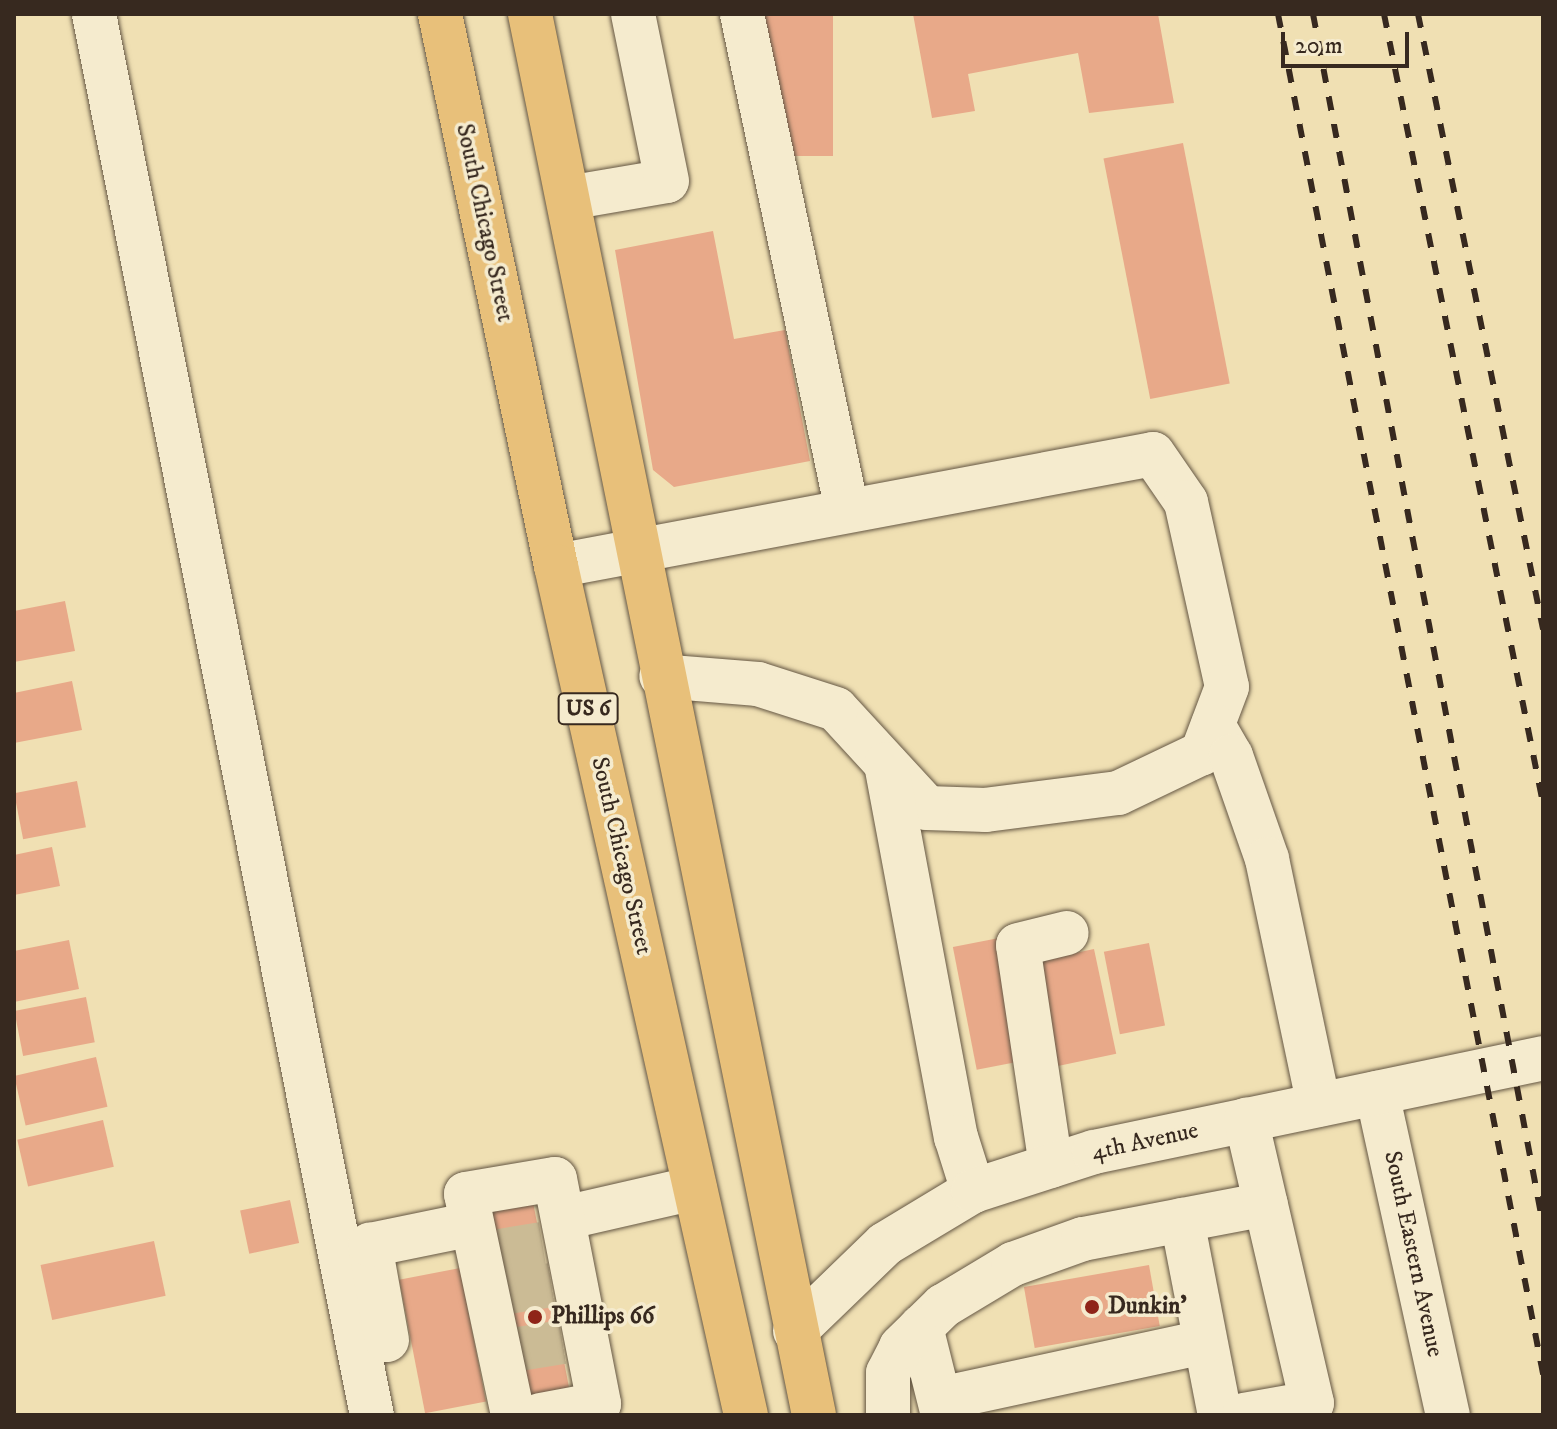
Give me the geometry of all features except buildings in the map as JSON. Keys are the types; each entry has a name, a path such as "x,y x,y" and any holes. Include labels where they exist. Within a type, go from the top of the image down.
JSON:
{"main road":[{"name":"South Chicago Street","path":"440,14 556,566 695,1188 741,1411"},
{"path":"530,14 635,549 814,1415"},
{"name":"US 6","path":"741,1411 795,1331"}],"street":[{"path":"94,14 372,1415"},
{"path":"568,198 667,181 633,14"},
{"path":"742,14 847,510"},
{"path":"556,566 1153,454 1186,502 1227,687 1202,753 1118,793 986,810 927,808 836,709 758,684 661,676"},
{"path":"1213,725 1231,756 1267,859 1319,1105"},
{"path":"886,761 956,1137 973,1191"},
{"path":"1051,1166 1018,945 1067,933"},
{"name":"4th Avenue","path":"795,1331 885,1244 973,1191 1051,1166 1246,1120 1543,1058"},
{"name":"South Eastern Avenue","path":"1377,1093 1448,1415"},
{"path":"1244,1415 1312,1403 1246,1120"},
{"path":"400,1415 370,1245 525,1259 695,1188"},
{"path":"888,1415 888,1373 901,1347 943,1306 1013,1264 1083,1239 1266,1204"},
{"path":"1182,1220 1220,1415"},
{"path":"525,1259 574,1340 599,1404 540,1415"},
{"path":"513,1415 509,1350 525,1259"},
{"path":"921,1327 942,1407 1204,1342"}],"tunnel":[{"path":"500,1251 542,1244"},
{"path":"508,1292 551,1285"},
{"path":"519,1349 562,1342"}],"railway":[{"path":"1278,14 1543,1374"},
{"path":"1313,14 1543,1224"},
{"path":"1384,14 1543,803"},
{"path":"1418,14 1543,629"}],"place":[{"name":"Dunkin'","path":"1092,1307"},
{"name":"Phillips 66","path":"535,1317"}]}
